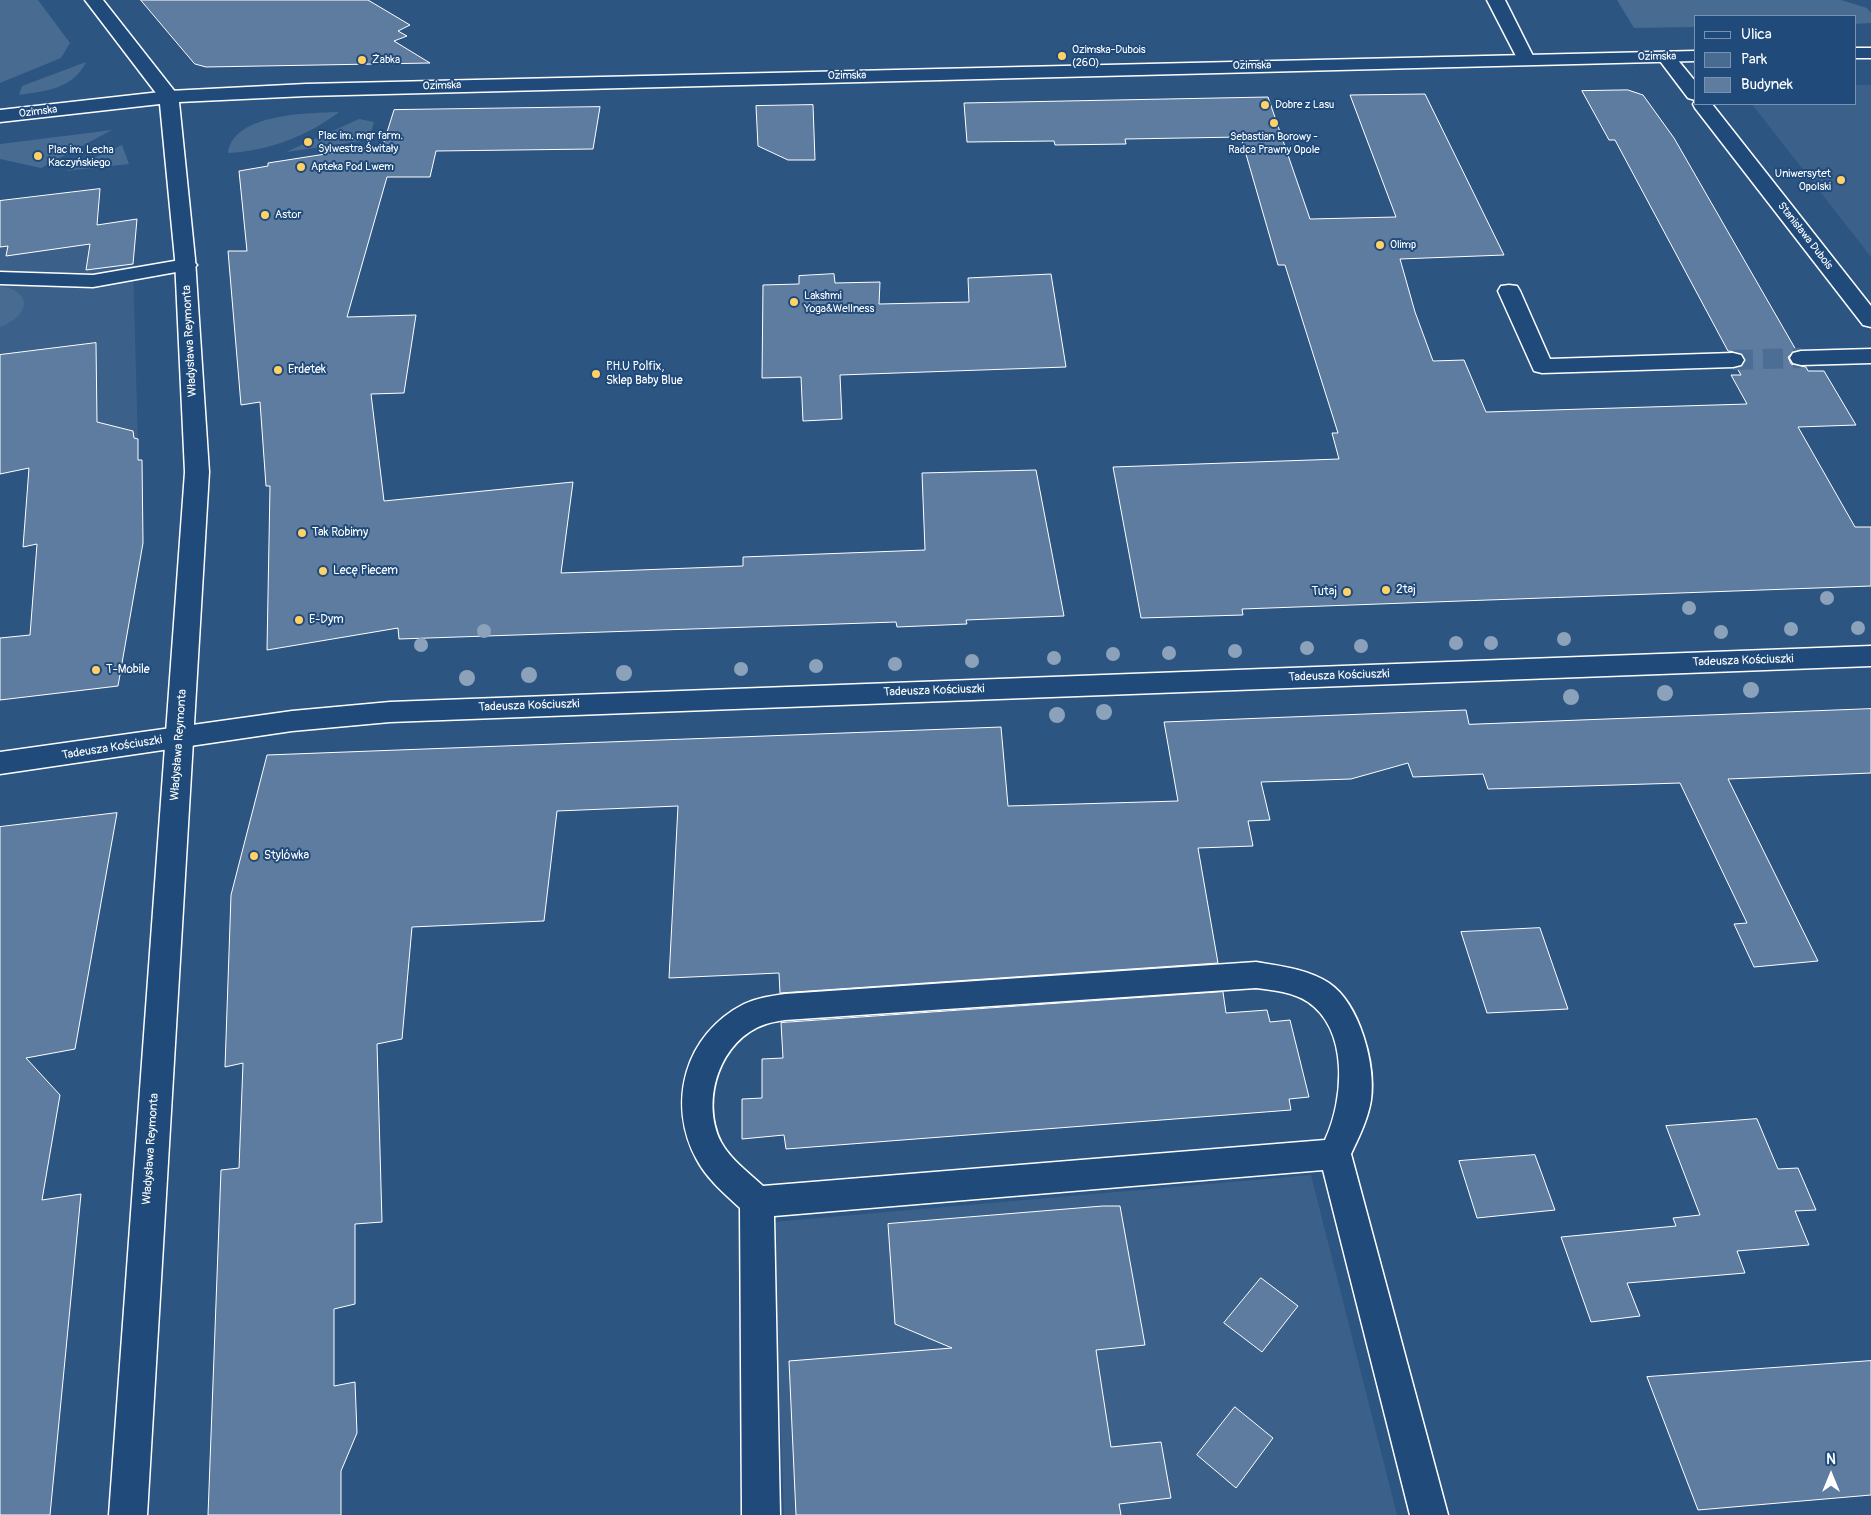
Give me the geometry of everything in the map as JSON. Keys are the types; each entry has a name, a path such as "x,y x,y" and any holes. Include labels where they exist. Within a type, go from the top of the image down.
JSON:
{"main road":[{"path":"94,0 169,97"},
{"path":"1496,0 1526,60"},
{"path":"1856,53 1871,53"},
{"name":"Ozimska","path":"0,116 169,97 299,90 564,82 1694,56"},
{"path":"1666,57 1694,93"},
{"name":"Władysława Reymonta","path":"128,1515 197,472 186,265 169,97"},
{"name":"Stanisława Dubois","path":"1703,105 1871,320"},
{"path":"0,278 92,281 186,265"},
{"path":"1508,291 1542,366 1733,360"},
{"path":"1801,358 1871,356"},
{"name":"Tadeusza Kościuszki","path":"0,764 274,724 390,712 1871,656"},
{"path":"761,1515 757,1202 709,1151 698,1126 696,1091 707,1057 731,1030 755,1014 785,1007 1256,975 1289,980 1320,993 1337,1012 1349,1040 1356,1072 1355,1101 1335,1154 1429,1515"},
{"path":"757,1202 1335,1154"}],"shaded area":[{"name":"Uniwersytet Opolski","path":"1856,85 1871,85 1871,257 1753,105 1856,105"},
{"path":"91,235 87,270 133,264 138,445 0,474 0,247 8,246 6,255"},
{"path":"1311,1175 1397,1515 784,1515 773,1222"}],"green space":[{"path":"0,0 38,0 70,43 61,58 0,83"},
{"path":"1617,0 1841,0 1867,8 1871,13 1871,23 1856,24 1856,15 1694,15 1694,27 1634,28"},
{"path":"86,62 74,78 58,87 19,95 22,86"},
{"path":"339,112 327,121 287,141 258,149 228,153 233,140 243,130 258,123 292,115"},
{"path":"359,119 374,122 370,136 362,141 286,152"},
{"path":"112,130 41,168 0,159 0,144"},
{"path":"122,145 129,164 66,171"},
{"path":"0,286 19,293 24,305 17,317 0,327"}],"building":[{"path":"141,0 368,0 410,25 398,31 407,36 394,41 430,63 206,67 195,64"},
{"path":"1628,90 1643,95 1674,138 1796,350 1788,357 1791,364 1806,367 1808,371 1824,371 1856,425 1798,427 1855,527 1871,527 1871,586 1242,609 1243,615 1141,618 1113,467 1339,459 1332,433 1338,433 1285,265 1278,265 1241,137 1125,139 1126,144 1055,145 1054,141 967,142 964,103 1268,97 1310,219 1396,217 1350,95 1425,94 1504,255 1400,259 1415,312 1433,361 1464,360 1486,412 1747,404 1731,375 1741,375 1737,368 1743,366 1746,359 1741,353 1728,351 1615,140 1609,140 1582,91"},
{"path":"813,105 815,160 788,160 758,146 756,106"},
{"path":"600,107 593,149 436,151 430,177 387,177 347,317 416,315 404,393 371,394 384,501 573,482 561,573 743,566 743,557 925,550 922,473 1036,470 1064,616 966,620 967,624 897,627 896,622 399,639 398,628 267,650 270,486 266,486 260,402 241,405 228,251 247,251 239,171 268,166 268,163 383,145 394,110"},
{"path":"100,189 97,225 137,219 133,264 86,270 90,244 6,256 8,246 0,247 0,201"},
{"path":"834,274 835,283 880,282 879,304 969,302 968,278 1051,274 1066,367 840,375 842,419 803,421 801,377 762,378 763,285 799,284 799,276"},
{"path":"96,343 97,422 133,431 134,438 138,439 138,460 142,460 143,543 118,686 0,700 0,638 30,635 37,544 23,547 29,468 0,474 0,355"},
{"path":"1871,709 1871,773 1728,779 1818,961 1754,967 1734,924 1747,923 1680,783 1488,789 1483,774 1413,777 1408,763 1351,779 1261,782 1270,820 1248,821 1253,846 1198,848 1218,963 780,993 779,973 669,978 678,806 557,811 544,921 412,927 402,1039 377,1044 382,1222 355,1224 355,1304 334,1309 334,1386 355,1382 357,1433 341,1471 341,1515 208,1515 221,1170 239,1168 243,1063 225,1067 231,895 267,755 1001,727 1008,806 1178,801 1164,722 1466,710 1469,724"},
{"path":"117,813 75,1049 26,1058 60,1095 42,1200 81,1194 50,1515 0,1515 0,827"},
{"path":"1540,928 1568,1009 1487,1013 1461,932"},
{"path":"1223,992 1226,1013 1267,1010 1270,1022 1290,1020 1309,1097 1289,1099 1291,1110 786,1149 784,1135 742,1139 742,1099 762,1098 762,1059 783,1058 781,1023"},
{"path":"1757,1119 1778,1169 1798,1168 1816,1210 1795,1211 1809,1245 1737,1251 1745,1273 1627,1283 1640,1316 1591,1322 1561,1237 1676,1226 1673,1218 1700,1215 1666,1126"},
{"path":"1535,1155 1555,1210 1477,1218 1459,1161"},
{"path":"1120,1206 1145,1345 1096,1350 1111,1447 1161,1442 1171,1498 1119,1504 1121,1515 796,1515 789,1361 952,1348 895,1324 888,1224"},
{"path":"1261,1278 1298,1306 1262,1352 1224,1323"},
{"path":"1871,1361 1871,1495 1698,1510 1647,1377"},
{"path":"1235,1407 1273,1438 1236,1488 1197,1455"}],"tunnel":[{"path":"1733,360 1801,358"}],"place":[{"name":"Ozimska-Dubois (260)","path":"1062,56"},
{"name":"Żabka","path":"362,60"},
{"name":"Dobre z Lasu","path":"1265,105"},
{"name":"Sebastian Borowy - Radca Prawny Opole","path":"1274,123"},
{"name":"Plac im. mgr farm. Sylwestra Świtały","path":"308,142"},
{"name":"Plac im. Lecha Kaczyńskiego","path":"38,156"},
{"name":"Apteka Pod Lwem","path":"301,167"},
{"name":"Uniwersytet Opolski","path":"1841,180"},
{"name":"Astor","path":"265,215"},
{"name":"Olimp","path":"1380,245"},
{"name":"Lakshmi Yoga&Wellness","path":"794,302"},
{"name":"Erdetek","path":"278,370"},
{"name":"P.H.U Polfix, Sklep Baby Blue","path":"596,374"},
{"name":"Tak Robimy","path":"302,533"},
{"name":"Lecę Piecem","path":"323,571"},
{"name":"2taj","path":"1386,590"},
{"name":"Tutaj","path":"1347,592"},
{"name":"E-Dym","path":"299,620"},
{"name":"T-Mobile","path":"96,670"},
{"name":"Stylówka","path":"254,856"}]}
